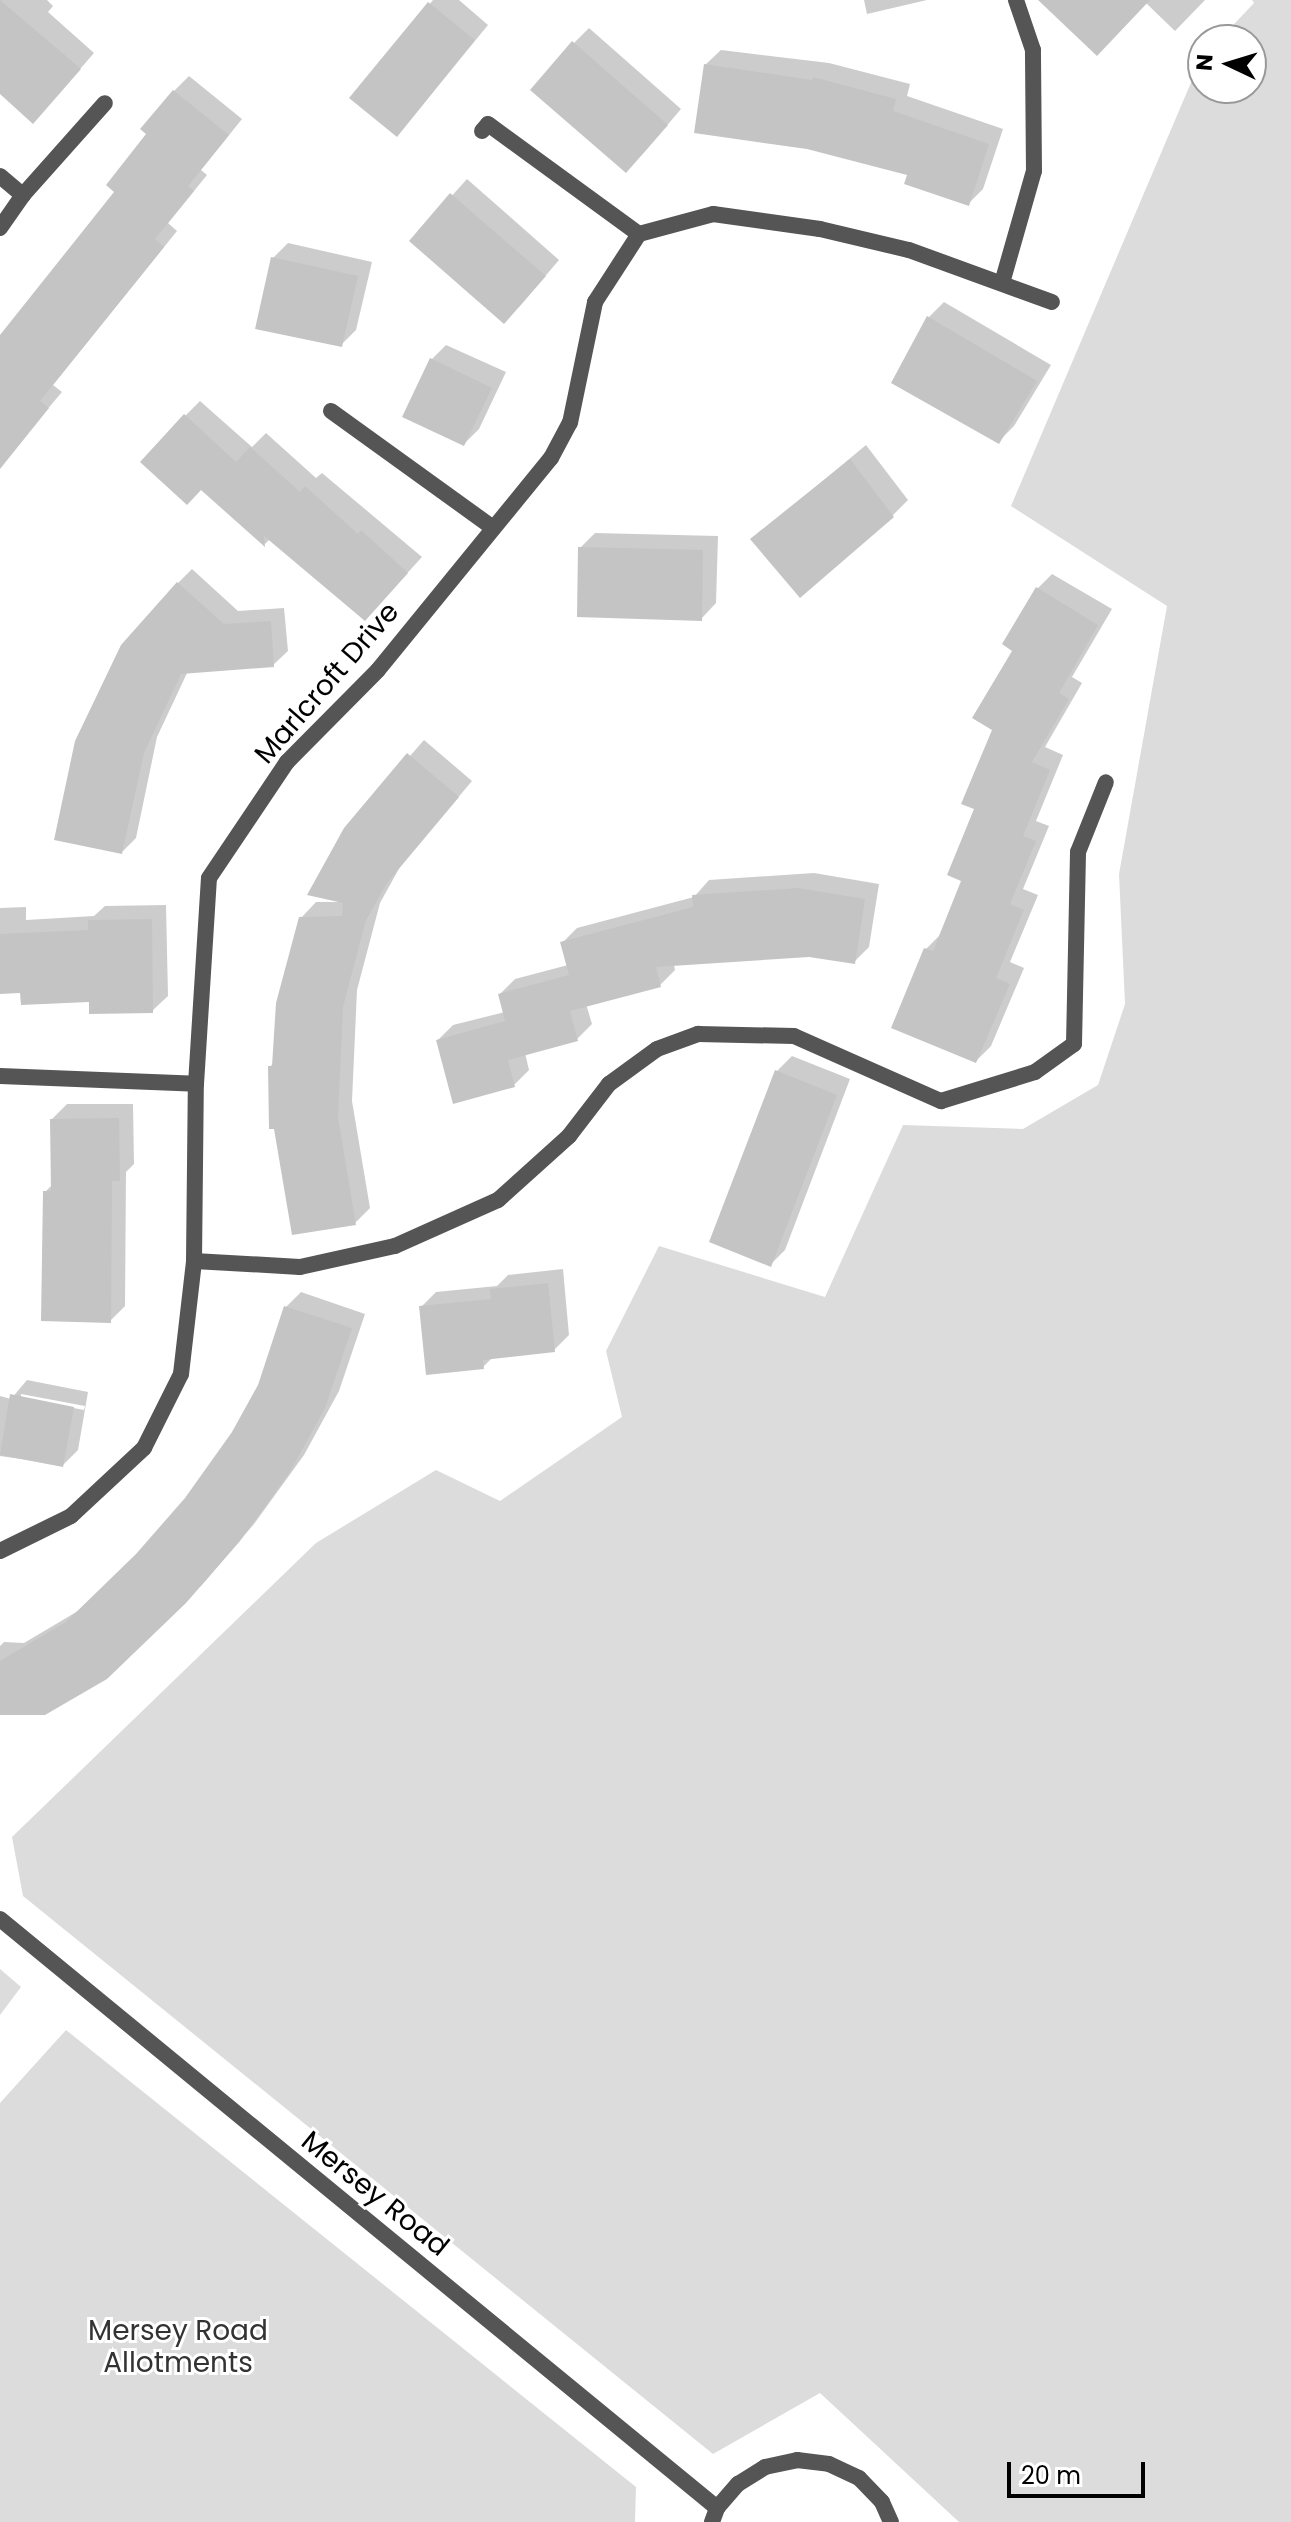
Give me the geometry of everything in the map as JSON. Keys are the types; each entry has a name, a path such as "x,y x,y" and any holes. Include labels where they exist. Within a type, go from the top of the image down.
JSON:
{"street":[{"path":"1002,283 1034,171 1033,50 1016,0"},
{"path":"0,228 23,195 105,103"},
{"path":"482,131 488,124 639,234 713,214 820,229 909,250 1052,302"},
{"path":"0,176 23,195"},
{"name":"Marlcroft Drive","path":"0,1551 71,1516 144,1448 181,1374 194,1261 196,1084 209,878 287,762 378,670 551,458 570,423 595,302 639,234"},
{"path":"331,411 493,528"},
{"path":"194,1261 300,1267 395,1246 498,1200 569,1136 609,1084 657,1049 698,1034 794,1036 941,1101 1035,1072 1074,1044 1078,852 1106,782"},
{"path":"0,1076 196,1084"},
{"name":"Mersey Road","path":"0,1919 714,2515"},
{"path":"714,2515 738,2484 765,2467 797,2460 829,2464 859,2478 882,2502 891,2522"}],"green space":[{"path":"1252,0 1291,0 1291,2522 959,2522 820,2393 713,2454 23,1896 12,1837 316,1543 436,1470 500,1501 622,1417 606,1351 659,1246 825,1297 903,1125 1023,1129 1098,1085 1125,1004 1119,874 1167,606 1011,506 1187,92 1187,104 1267,104 1267,24 1234,24 1254,3"},
{"path":"0,1969 21,1987 0,2015"},
{"name":"Mersey Road Allotments","path":"66,2030 636,2487 635,2522 0,2522 0,2103"}],"building":[{"path":"0,0 81,69 33,124 0,94"},
{"path":"1038,0 1150,0 1097,56"},
{"path":"428,2 475,40 397,137 349,98"},
{"path":"572,41 668,125 626,173 530,90"},
{"path":"704,64 812,80 813,77 896,99 893,111 989,144 969,206 904,184 907,175 807,149 694,133"},
{"path":"173,90 229,135 188,186 194,191 155,239 164,247 40,401 49,408 0,469 0,335 114,192 106,185 146,134 140,129"},
{"path":"450,193 546,276 504,324 409,241"},
{"path":"271,257 358,276 342,347 255,329"},
{"path":"927,316 1037,381 999,444 891,383"},
{"path":"430,358 492,388 464,446 402,417"},
{"path":"184,414 236,462 250,447 300,492 305,486 358,534 361,530 408,573 365,621 264,536 265,547 201,490 187,505 140,462"},
{"path":"850,459 894,517 800,598 750,539"},
{"path":"578,547 703,550 702,621 577,617"},
{"path":"177,582 224,624 271,621 274,667 181,674 144,753 122,854 54,840 75,741 121,645"},
{"path":"1036,587 1098,625 1059,693 1069,699 1032,762 1050,770 1023,836 1036,841 1010,904 1024,910 996,978 1010,984 976,1063 891,1028 924,948 933,951 961,881 947,875 974,809 961,804 992,730 972,718 1012,651 1002,644"},
{"path":"407,753 459,797 387,883 366,920 343,1007 338,1117 356,1225 292,1235 274,1129 269,1129 268,1066 272,1066 276,1003 299,917 342,916 343,903 307,895 344,828"},
{"path":"798,888 865,899 855,964 809,957 656,967 661,987 570,1011 578,1041 508,1060 515,1087 453,1104 436,1040 505,1021 498,994 569,975 560,942 693,907 692,895"},
{"path":"152,919 153,1013 89,1014 89,1002 21,1005 20,993 0,994 0,934 88,930 88,920"},
{"path":"775,1070 837,1095 771,1267 709,1242"},
{"path":"119,1118 120,1181 112,1181 111,1323 41,1321 43,1191 51,1191 50,1119"},
{"path":"548,1283 555,1352 483,1360 484,1369 426,1375 419,1306 491,1299 490,1289"},
{"path":"284,1306 352,1328 325,1408 290,1472 240,1541 186,1603 107,1679 45,1715 0,1715 0,1661 66,1622 136,1554 185,1498 232,1432 258,1385"},
{"path":"10,1394 74,1407 63,1467 0,1455"}]}
